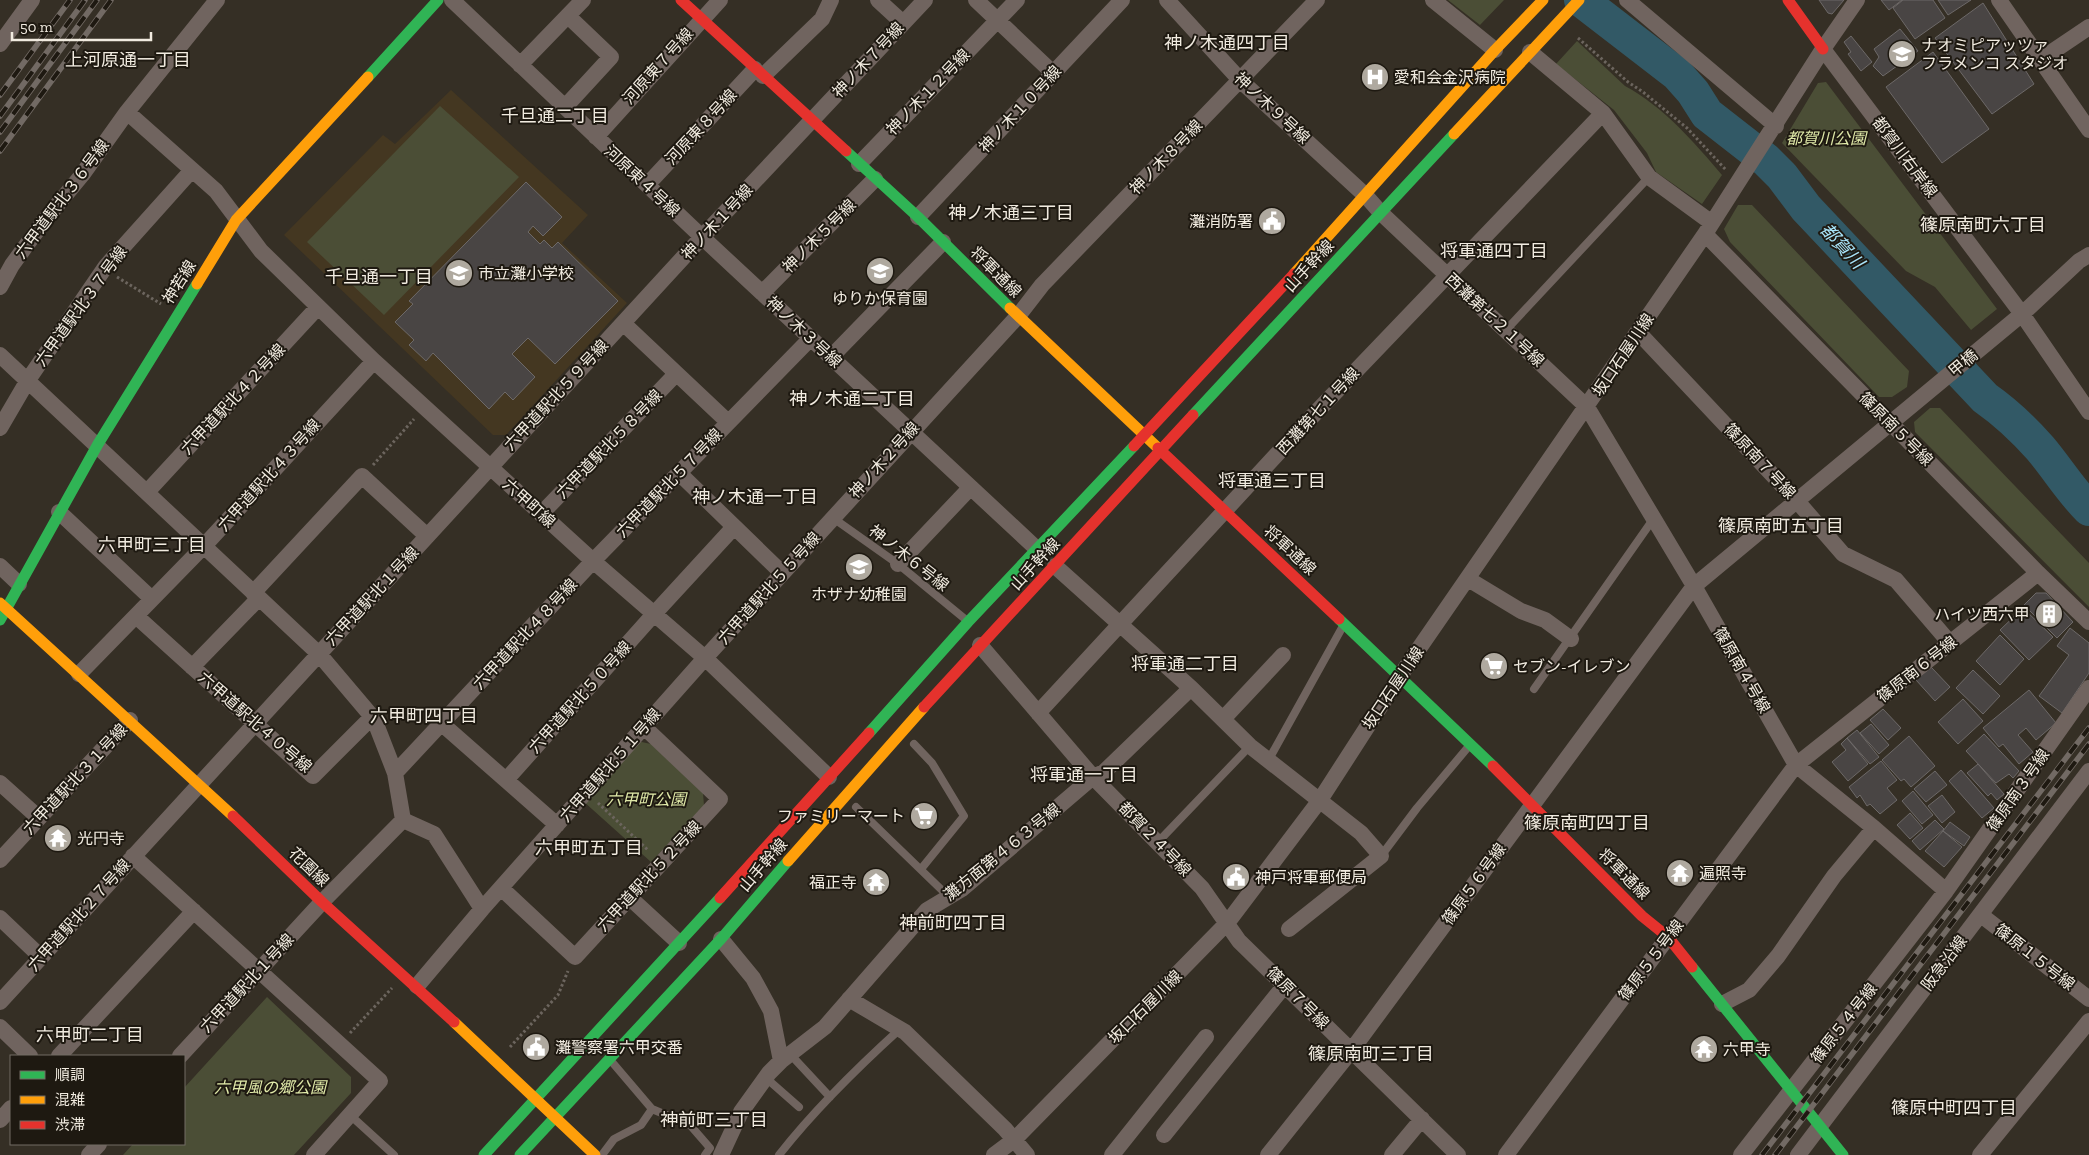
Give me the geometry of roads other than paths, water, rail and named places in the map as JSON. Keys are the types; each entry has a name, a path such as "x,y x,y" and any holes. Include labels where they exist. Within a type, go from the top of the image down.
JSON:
{"street":[{"name":"六甲道駅北３６号線","path":"0,287 12,265 44,220 82,175 127,112 217,0"},
{"name":"神若線","path":"0,620 3,606 19,584 98,444 236,220 438,0"},
{"name":"河原東４号線","path":"452,0 702,237"},
{"path":"520,65 583,0"},
{"name":"将軍通線","path":"681,0 918,217 1018,316 1400,676 1533,804 1642,916 1668,938 1843,1155"},
{"name":"河原東７号線","path":"596,137 720,0"},
{"name":"河原東８号線","path":"647,185 759,72 822,19 831,0"},
{"path":"878,0 903,23"},
{"name":"神ノ木７号線","path":"811,120 925,0"},
{"path":"976,0 1053,73"},
{"name":"神ノ木１２号線","path":"859,164 1017,0"},
{"name":"神ノ木１０号線","path":"918,217 1122,0"},
{"name":"神ノ木９号線","path":"1167,0 1241,81 1366,196 1381,213"},
{"name":"神ノ木８号線","path":"1018,316 1042,284 1241,81 1317,0"},
{"path":"1433,0 1495,50"},
{"name":"山手幹線","path":"520,1155 721,939 845,794 980,645 1579,0"},
{"path":"1627,0 1774,128 1857,0"},
{"name":"都賀川右岸線","path":"1788,0 2022,314 2089,412"},
{"path":"1999,0 2089,130"},
{"path":"0,44 27,2"},
{"name":"山手幹線","path":"484,1155 679,943 968,622 1038,550 1144,433 1366,196 1495,50 1541,2"},
{"path":"565,107 611,57 568,16"},
{"path":"2040,60 2089,27"},
{"name":"篠原南５号線","path":"1530,52 1603,113 1649,177 1708,229 1891,423 2038,573 2089,622"},
{"name":"六甲町線","path":"127,112 216,191 236,220 261,250 374,361 593,561 705,658 829,777"},
{"name":"西灘第七１号線","path":"1038,713 1303,426 1603,113"},
{"name":"神ノ木１号線","path":"623,323 811,120"},
{"name":"坂口石屋川線","path":"994,1155 1014,1140 1228,922 1320,800 1400,676 1708,229 1734,175 1774,128"},
{"name":"六甲道駅北３７号線","path":"0,428 28,380 104,269 192,170"},
{"name":"神ノ木５号線","path":"762,293 875,179"},
{"name":"西灘第七２１号線","path":"1381,213 1587,407"},
{"name":"神ノ木３号線","path":"702,237 909,432 1038,550"},
{"path":"831,357 943,242"},
{"name":"甲橋","path":"1797,501 1990,341 2079,261 2089,255"},
{"name":"六甲道駅北４２号線","path":"147,492 318,307"},
{"name":"神ノ木２号線","path":"832,517 1018,316"},
{"name":"六甲道駅北５７号線","path":"593,561 728,422 623,323"},
{"name":"六甲道駅北５９号線","path":"490,468 623,323"},
{"name":"篠原南７号線","path":"1638,332 1797,501 1843,554 1896,580 1950,643"},
{"path":"728,422 811,338"},
{"path":"0,355 98,444 319,654"},
{"name":"六甲道駅北４３号線","path":"79,674 204,546 374,361"},
{"name":"六甲道駅北５８号線","path":"541,514 676,374"},
{"name":"篠原南４号線","path":"1587,407 1694,586 1796,765 1874,828 1946,891"},
{"name":"六甲道駅北１号線","path":"181,1055 322,902 403,820 395,773 372,717 319,654 490,468"},
{"path":"679,473 782,573"},
{"path":"192,667 362,476 427,536"},
{"path":"898,564 970,488"},
{"name":"篠原５６号線","path":"1268,1155 1351,1051 1694,586 1797,501"},
{"path":"59,512 152,599"},
{"name":"六甲道駅北５５号線","path":"705,658 832,517"},
{"name":"六甲道駅北５０号線","path":"506,780 734,527"},
{"name":"六甲道駅北４８号線","path":"395,773 593,561"},
{"path":"0,566 19,584"},
{"path":"1055,566 1191,688 1250,746 1361,834 1381,856 1289,929"},
{"name":"篠原南６号線","path":"1796,765 2038,573"},
{"path":"1468,579 1521,611 1545,620 1570,638"},
{"name":"花園線","path":"3,606 199,783 322,902 417,986 594,1155"},
{"name":"六甲道駅北４０号線","path":"136,616 312,776 372,717"},
{"name":"都賀２４号線","path":"980,645 1093,777 1202,888 1228,922"},
{"name":"六甲道駅北２７号線","path":"0,1002 319,654"},
{"path":"1223,719 1283,655"},
{"name":"六甲道駅北５１号線","path":"417,986 482,909 705,658"},
{"name":"灘方面第４６３号線","path":"721,1155 741,1112 766,1078 786,1058 825,1027 927,910 962,889 1093,777 1104,772 1191,688"},
{"name":"篠原南３号線","path":"1946,891 2089,688"},
{"name":"六甲道駅北３１号線","path":"0,860 130,720"},
{"path":"441,723 557,826"},
{"name":"六甲道駅北５２号線","path":"502,888 575,957 720,799 644,727"},
{"name":"篠原５５号線","path":"1506,1155 1796,765"},
{"name":"阪急沿線","path":"1798,1155 2089,771"},
{"path":"0,783 39,818"},
{"path":"403,820 434,834 482,909"},
{"path":"1722,1004 1748,990 1778,956 1834,876 1874,828"},
{"path":"133,856 380,1081 314,1155"},
{"name":"篠原５４号線","path":"1741,1155 1946,891"},
{"path":"629,897 679,943"},
{"path":"60,1055 194,911"},
{"name":"篠原１５号線","path":"1981,915 2089,999"},
{"path":"0,918 41,956"},
{"name":"篠原７号線","path":"1228,922 1240,941 1458,1155"},
{"path":"721,939 753,978 771,1011 786,1058"},
{"path":"1164,1135 1285,985"},
{"path":"849,998 900,1029 1027,1155"},
{"path":"1980,1155 2089,1021"},
{"path":"0,1027 29,1055"},
{"path":"1112,1155 1206,1037"},
{"path":"0,1120 10,1109"},
{"path":"1392,1155 1422,1119"},
{"path":"89,1155 98,1145"}],"lane":[{"path":"1506,330 1649,177"},
{"name":"神ノ木６号線","path":"832,517 898,564 968,622"},
{"path":"1534,689 1654,518"},
{"path":"1268,761 1344,624"},
{"path":"914,744 932,763 964,816 921,869"},
{"path":"1381,856 1417,808 1470,745"},
{"path":"1158,842 1250,746"},
{"path":"856,807 949,897"},
{"path":"779,1155 799,1130 861,1064 900,1029"},
{"path":"609,1058 652,1109 690,1125 710,1148 706,1155"},
{"path":"786,1058 830,1097"},
{"path":"766,1078 799,1107"},
{"path":"602,1155 614,1140 641,1125 652,1109"},
{"path":"350,1115 394,1155"}],"waterway":[{"name":"都賀川","path":"1581,0 1677,74 1693,92 1707,114 1766,160 1782,176 1806,208 1985,398 2007,415 2034,441 2089,509"}],"railway":[{"path":"0,95 70,0"},
{"path":"0,116 85,0"},
{"path":"0,132 97,0"},
{"path":"0,151 111,0"},
{"path":"1762,1155 2089,728"},
{"path":"1775,1155 2089,744"}],"place":[{"name":"ナオミピアッツァ フラメンコ スタジオ","path":"1902,54"},
{"name":"愛和会金沢病院","path":"1375,77"},
{"name":"灘消防署","path":"1272,221"},
{"name":"ゆりか保育園","path":"880,271"},
{"name":"市立灘小学校","path":"459,273"},
{"name":"ホザナ幼稚園","path":"859,567"},
{"name":"ハイツ西六甲","path":"2049,614"},
{"name":"セブン-イレブン","path":"1494,666"},
{"name":"ファミリーマート","path":"924,816"},
{"name":"光円寺","path":"58,838"},
{"name":"遍照寺","path":"1680,873"},
{"name":"神戸将軍郵便局","path":"1236,877"},
{"name":"福正寺","path":"876,882"},
{"name":"灘警察署六甲交番","path":"536,1047"},
{"name":"六甲寺","path":"1704,1049"}],"district":[{"name":"神ノ木通四丁目","path":"1227,43"},
{"name":"上河原通一丁目","path":"128,60"},
{"name":"千旦通二丁目","path":"555,116"},
{"name":"神ノ木通三丁目","path":"1011,213"},
{"name":"篠原南町六丁目","path":"1983,225"},
{"name":"将軍通四丁目","path":"1494,251"},
{"name":"千旦通一丁目","path":"379,277"},
{"name":"神ノ木通二丁目","path":"852,399"},
{"name":"将軍通三丁目","path":"1272,481"},
{"name":"神ノ木通一丁目","path":"755,497"},
{"name":"篠原南町五丁目","path":"1781,526"},
{"name":"六甲町三丁目","path":"152,545"},
{"name":"将軍通二丁目","path":"1185,664"},
{"name":"六甲町四丁目","path":"424,716"},
{"name":"将軍通一丁目","path":"1084,775"},
{"name":"篠原南町四丁目","path":"1587,823"},
{"name":"六甲町五丁目","path":"589,848"},
{"name":"神前町四丁目","path":"953,923"},
{"name":"六甲町二丁目","path":"90,1035"},
{"name":"篠原南町三丁目","path":"1371,1054"},
{"name":"篠原中町四丁目","path":"1954,1108"},
{"name":"神前町三丁目","path":"714,1120"}],"park label":[{"name":"都賀川公園","path":"1826,138"},
{"name":"六甲町公園","path":"646,799"},
{"name":"六甲風の郷公園","path":"270,1087"}]}
